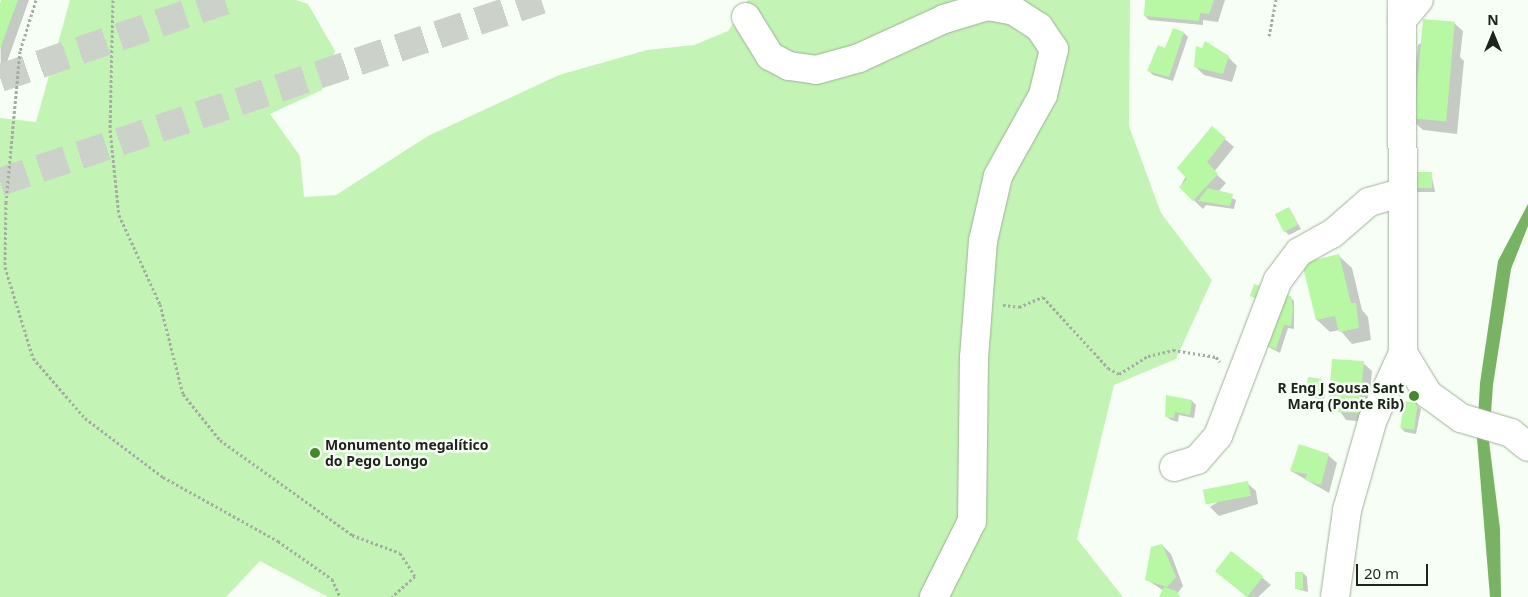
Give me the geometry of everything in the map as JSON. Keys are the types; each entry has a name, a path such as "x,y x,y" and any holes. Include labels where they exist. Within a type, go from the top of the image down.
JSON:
{"street":[{"path":"1335,597 1347,510 1373,419 1402,353 1402,10 1419,0"},
{"path":"746,17 770,56 789,66 816,70 859,58 944,19 988,6 1014,11 1039,27 1054,49 1043,95 998,176 983,241 977,320 972,521 934,597"},
{"path":"1174,467 1197,460 1218,436 1236,381 1278,280 1299,252 1332,234 1369,202 1401,193"},
{"path":"1402,353 1428,394 1461,418 1499,430 1528,447"}],"path":[{"path":"36,0 20,51 6,202 5,267 33,358 85,418 163,477 278,541 332,579 340,597"},
{"path":"113,0 110,130 119,215 160,304 183,394 220,440 352,535 400,553 415,576 392,597"},
{"path":"1269,36 1276,0"},
{"path":"977,320 1000,304 1018,307 1043,297 1108,368 1119,374 1148,356 1173,350 1216,357 1236,381"}],"shaded area":[{"path":"70,0 296,0 308,4 335,51 322,90 270,114 300,156 304,197 336,195 428,136 559,75 647,50 694,45 728,31 748,0 1130,0 1129,126 1161,213 1212,280 1176,359 1114,385 1077,539 1123,597 328,597 260,561 226,597 0,597 0,118 36,122"},
{"path":"1528,204 1528,226 1511,269 1493,385 1489,441 1500,529 1501,597 1490,597 1477,438 1480,383 1498,261"}],"building":[{"path":"1,0 18,0 0,49 0,3"},
{"path":"1145,0 1214,0 1209,14 1200,13 1199,21 1144,16"},
{"path":"1423,19 1455,22 1446,121 1414,119"},
{"path":"1173,28 1184,32 1169,77 1147,71 1158,45 1165,48"},
{"path":"1205,41 1229,56 1223,74 1194,67 1196,46 1202,48"},
{"path":"1212,126 1226,138 1207,162 1218,174 1193,201 1179,187 1187,179 1177,168"},
{"path":"1411,172 1432,172 1432,188 1411,188"},
{"path":"1208,188 1233,194 1230,206 1198,201"},
{"path":"1289,207 1298,225 1284,232 1275,214"},
{"path":"1339,254 1351,303 1356,303 1359,328 1339,332 1335,316 1316,320 1302,263"},
{"path":"1254,284 1260,286 1256,298 1250,296"},
{"path":"1280,294 1291,296 1293,309 1291,326 1284,325 1276,349 1264,345"},
{"path":"1332,359 1364,361 1359,413 1336,412 1337,398 1329,397"},
{"path":"1308,377 1322,379 1319,398 1305,396"},
{"path":"1166,395 1192,400 1190,415 1175,412 1174,418 1165,417"},
{"path":"1404,401 1418,403 1414,430 1400,428"},
{"path":"1299,444 1329,454 1321,485 1305,480 1307,474 1290,471"},
{"path":"1248,481 1251,496 1206,505 1203,490"},
{"path":"1162,544 1176,577 1167,587 1145,580 1151,547"},
{"path":"1231,551 1263,576 1247,597 1215,571"},
{"path":"1295,572 1303,572 1303,589 1295,589"},
{"path":"1164,587 1176,591 1180,597 1159,597"}],"tunnel":[{"path":"0,78 226,0"},
{"path":"0,182 541,0"}],"place":[{"name":"R Eng J Sousa Sant Marq (Ponte Rib)","path":"1414,396"},
{"name":"Monumento megalítico do Pego Longo","path":"315,453"}]}
